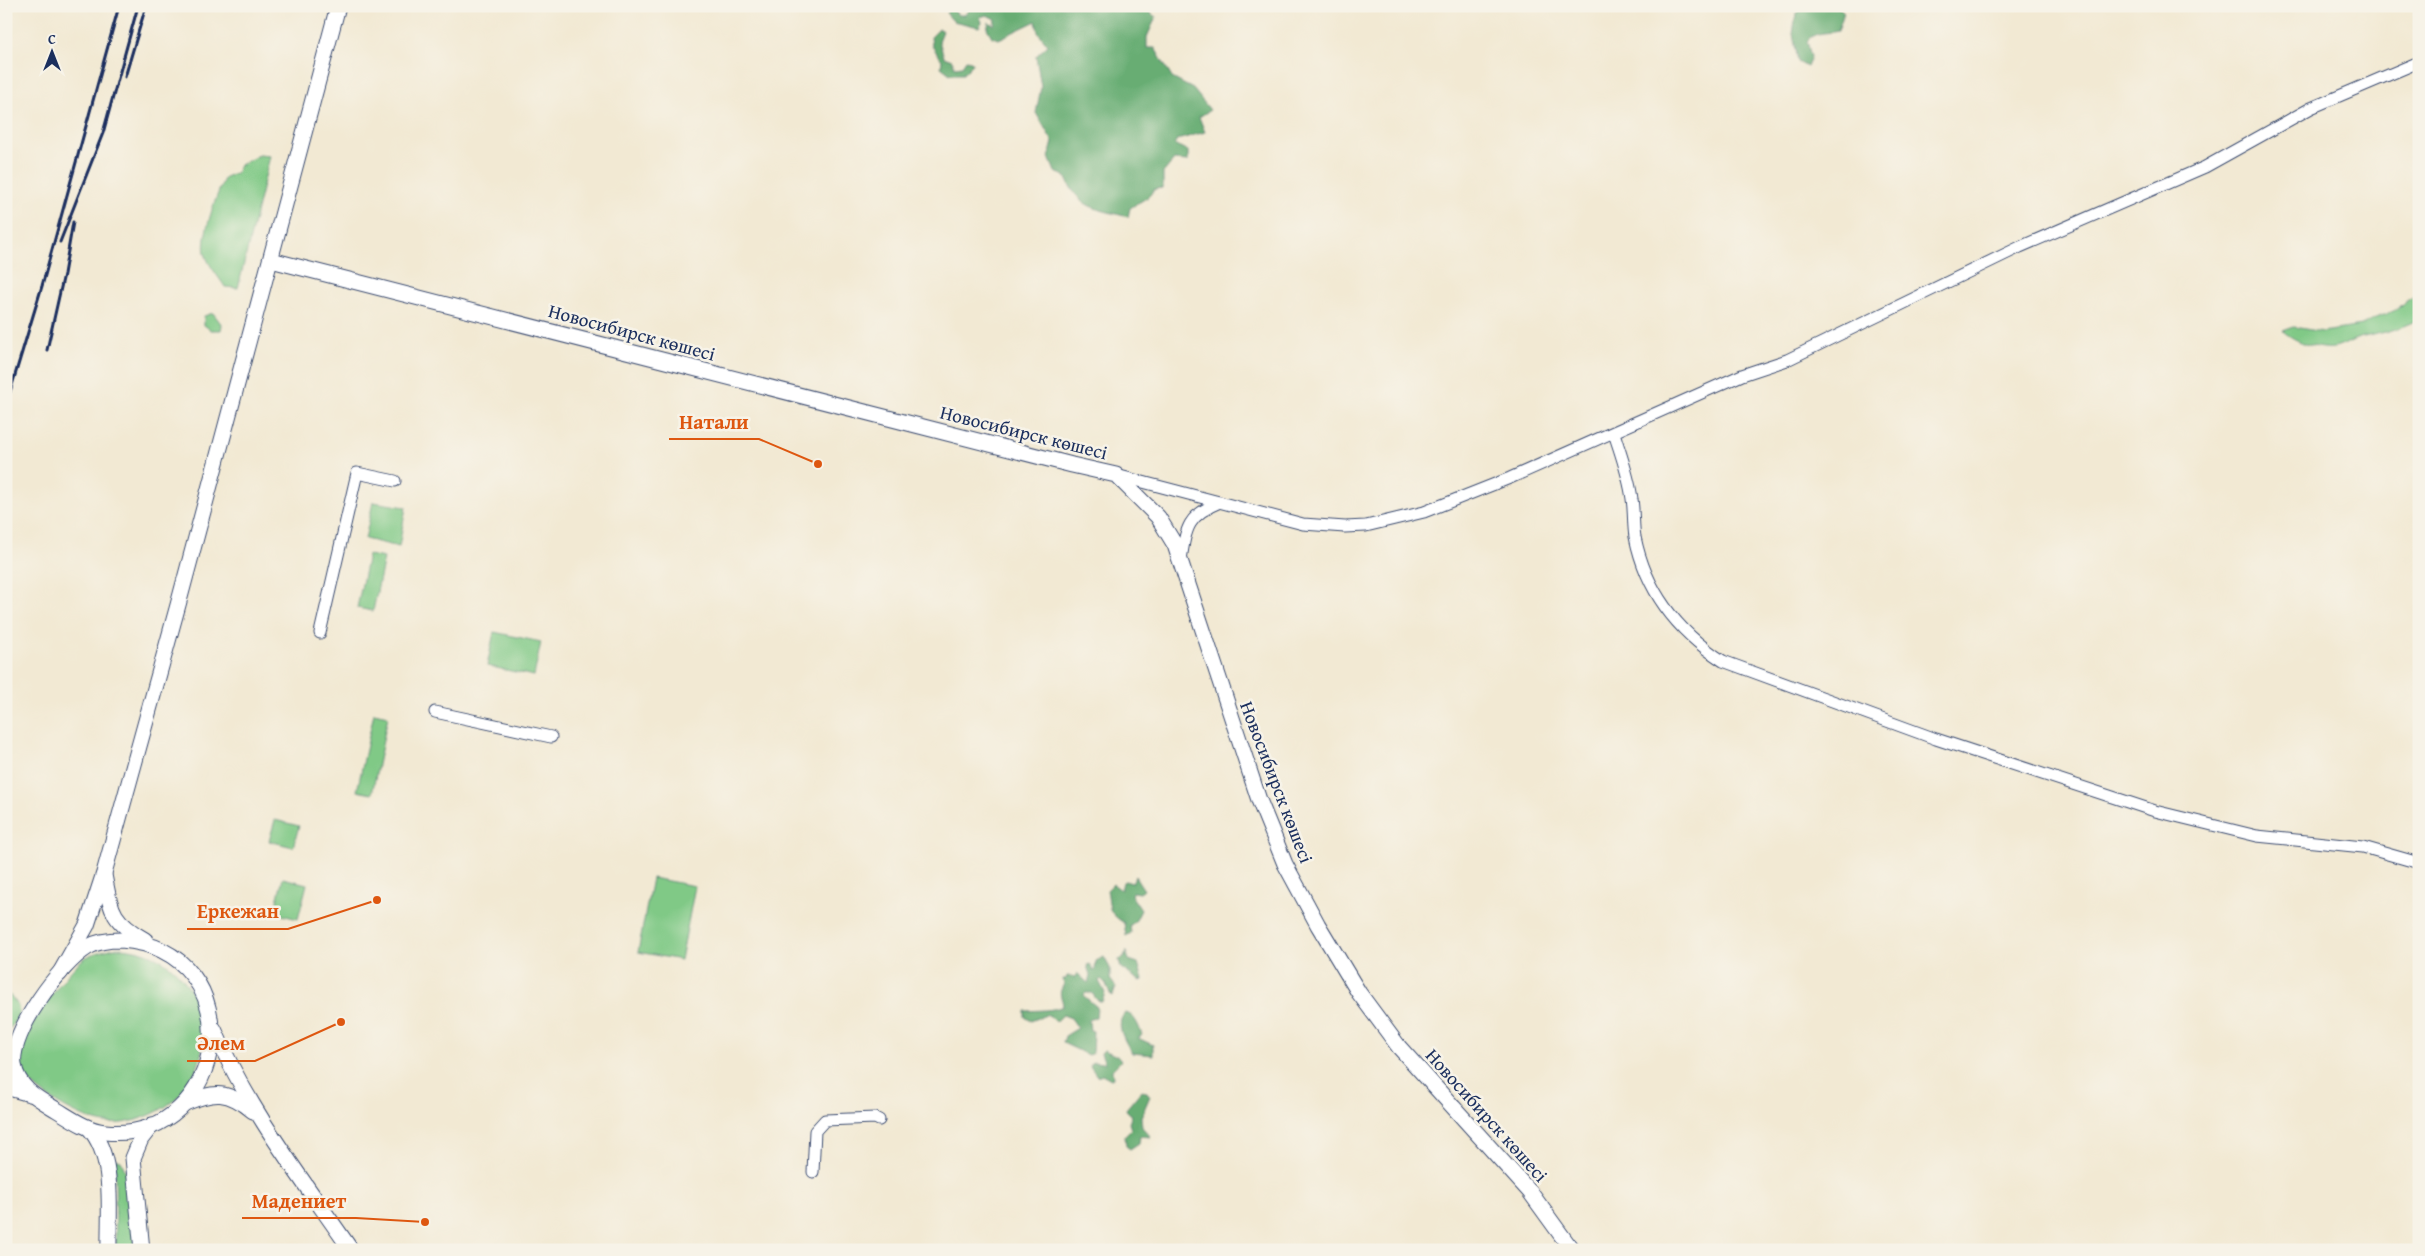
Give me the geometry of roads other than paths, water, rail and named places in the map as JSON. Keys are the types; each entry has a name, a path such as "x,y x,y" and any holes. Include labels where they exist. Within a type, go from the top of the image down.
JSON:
{"main road":[{"path":"6,1041 60,973 87,926 104,873 338,6"},
{"name":"Новосибирск көшесі","path":"271,260 1072,466 1116,475 1158,517 1168,530 1182,560 1206,646 1259,800 1289,871 1313,917 1359,993 1387,1032 1530,1192 1572,1250"},
{"path":"104,873 110,908 118,922 172,956 194,976 206,996 212,1025 229,1062 262,1118 351,1250"},
{"path":"60,973 79,954 98,942 121,940 152,945"},
{"path":"30,1094 17,1075 14,1058 19,1040 34,1008"},
{"path":"182,1105 192,1094 204,1073 211,1051 212,1025"},
{"path":"6,1087 30,1094 89,1128 103,1132 119,1132 152,1125"},
{"path":"142,1250 133,1158 140,1139 152,1125 182,1105 199,1097 220,1094 241,1101 262,1118"},
{"path":"89,1128 100,1143 107,1162 109,1250"}],"street":[{"path":"1116,475 1304,524 1345,527 1384,523 1444,505 1614,433 1734,379 1814,347 2020,247 2205,167 2311,108 2419,62"},
{"path":"1614,433 1630,491 1635,537 1643,564 1658,598 1676,624 1698,646 1723,662 1936,739 2155,811 2257,836 2363,847 2419,864"},
{"path":"320,633 357,473 395,481"},
{"path":"1182,560 1191,520 1200,511 1220,502"},
{"path":"435,712 551,737"},
{"path":"813,1172 815,1131 825,1120 875,1118 879,1120"}],"railway":[{"path":"6,405 42,286 119,6"},
{"path":"60,242 103,133 138,6"},
{"path":"125,77 146,6"},
{"path":"47,350 64,274 73,222"}],"place":[{"name":"Натали","path":"818,464"},
{"name":"Еркежан","path":"377,900"},
{"name":"Әлем","path":"341,1022"},
{"name":"Мадениет","path":"425,1222"}]}
